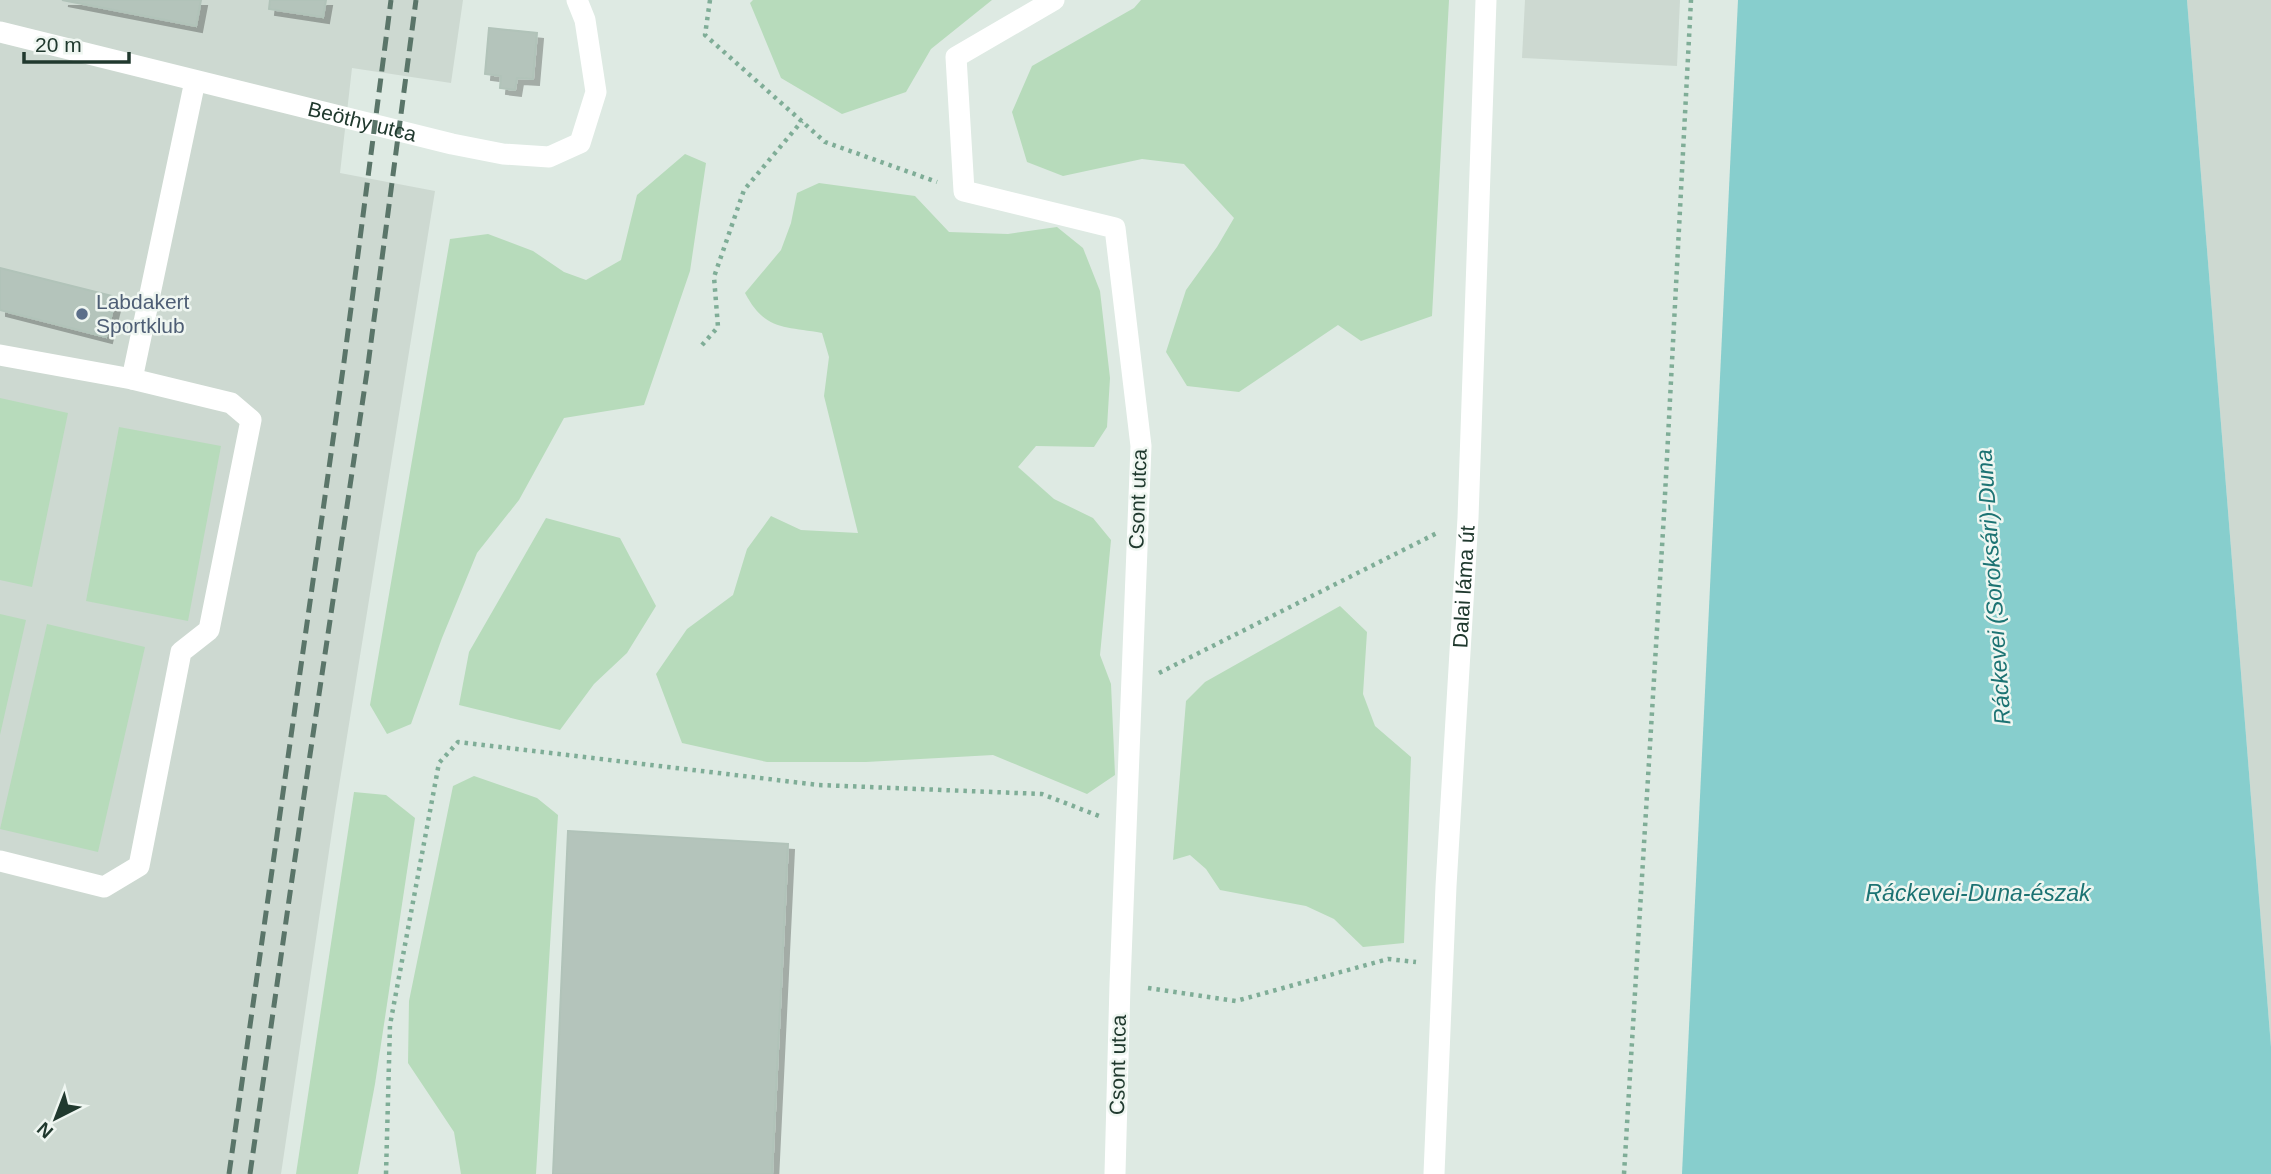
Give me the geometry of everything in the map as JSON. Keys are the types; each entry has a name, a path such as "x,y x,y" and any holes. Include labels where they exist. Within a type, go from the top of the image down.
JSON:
{"lane":[{"name":"Beöthy utca","path":"0,32 453,144 503,154 549,157 580,143 596,92 585,20 577,0"},
{"path":"964,191 956,57 1054,0"},
{"name":"Dalai láma út","path":"1433,1174 1468,518 1486,0"},
{"path":"132,379 195,81"},
{"name":"Csont utca","path":"964,191 1115,228 1141,446 1115,1174"},
{"path":"0,355 132,379 231,404 251,420 209,630 181,652 139,866 104,887 0,861"}],"path":[{"path":"710,0 705,35 825,142 964,191"},
{"path":"1623,1174 1663,527 1691,0"},
{"path":"702,345 719,327 714,277 744,190 802,121"},
{"path":"1132,687 1468,518"},
{"path":"386,1174 390,1025 439,763 458,742 819,785 1042,794 1126,827"},
{"path":"1120,984 1237,1001 1388,959 1443,965"}],"shaded area":[{"path":"0,0 463,0 451,83 352,68 340,173 435,191 335,811 281,1174 0,1174"},
{"path":"1525,0 1680,0 1677,66 1522,58"},
{"path":"2187,0 2271,0 2271,1047"}],"green space":[{"path":"753,0 992,0 931,49 906,92 842,114 781,78 750,3"},
{"path":"1141,0 1449,0 1432,316 1361,341 1338,325 1239,392 1187,386 1166,352 1186,290 1234,218 1184,164 1142,159 1063,176 1027,162 1012,112 1032,66 1134,8"},
{"path":"685,154 706,163 690,271 644,405 564,418 519,500 477,553 411,724 387,734 370,705 450,239 488,234 533,251 564,272 586,280 621,260 637,195"},
{"path":"819,183 915,196 949,232 1008,234 1057,227 1083,248 1100,291 1110,378 1107,427 1094,447 1036,446 1018,467 1054,499 1093,518 1111,540 1100,655 1111,684 1115,775 1087,794 993,755 866,762 767,762 682,743 656,674 687,629 733,595 747,549 771,516 801,530 858,533 824,396 829,357 822,333 768,321 752,305 745,293 781,250 791,223 797,193"},
{"path":"0,398 68,413 32,587 0,580"},
{"path":"119,427 221,446 188,621 86,601"},
{"path":"546,518 620,538 656,606 627,653 594,684 560,730 459,705 469,652"},
{"path":"1340,606 1367,632 1363,694 1375,726 1411,757 1404,943 1363,947 1334,919 1306,906 1220,890 1206,869 1190,855 1173,860 1186,701 1205,682"},
{"path":"0,614 26,620 0,735"},
{"path":"47,624 145,647 98,852 0,829"},
{"path":"474,776 537,798 558,815 536,1174 461,1174 454,1132 408,1063 409,1001 453,786"},
{"path":"354,792 386,795 415,818 375,1084 358,1174 296,1174"}],"water":[{"name":"Ráckevei-Duna-észak","path":"1738,0 2187,0 2271,1047 2271,1174 1682,1174"}],"building":[{"path":"62,0 201,0 196,26"},
{"path":"270,0 326,0 323,17 269,9"},
{"path":"489,28 537,33 533,79 517,78 515,90 500,88 501,76 485,74"},
{"path":"0,268 116,297 106,337 0,310"},
{"path":"568,831 788,844 772,1174 553,1174"}],"railway":[{"path":"229,1174 344,362 391,0"},
{"path":"250,1174 368,365 416,0"}],"place":[{"name":"Labdakert Sportklub","path":"82,314"}],"water label":[{"name":"Ráckevei (Soroksári)-Duna","path":"1993,587"}]}
